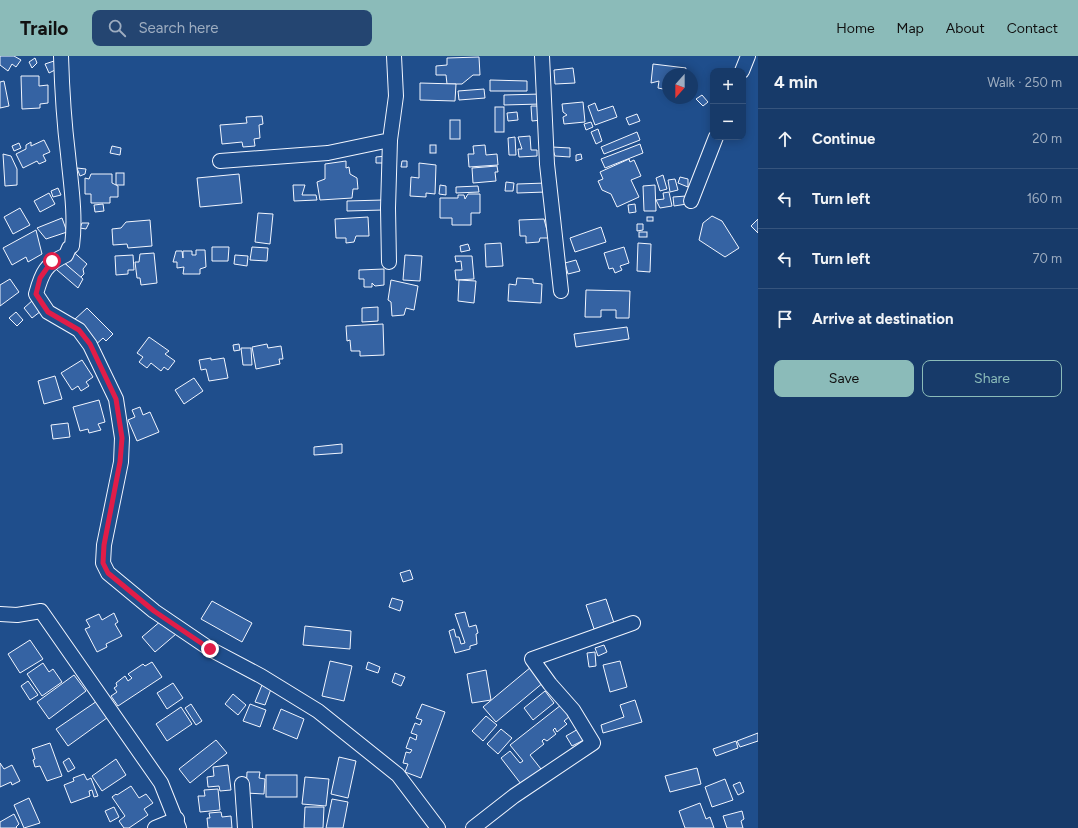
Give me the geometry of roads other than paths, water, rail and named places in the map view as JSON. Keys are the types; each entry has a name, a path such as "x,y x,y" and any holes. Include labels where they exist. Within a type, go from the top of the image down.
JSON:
{"street":[{"path":"61,56 63,109 73,207 74,236 72,246 66,255 52,261 40,278 36,294 48,312 79,330 90,344 116,399 122,438 119,468 104,545 103,563 108,573 154,611 210,649 261,676 318,711 398,775 438,828"},
{"path":"389,262 388,208 390,140 396,96 394,56"},
{"path":"542,56 547,164 561,291"},
{"path":"743,68 748,56"},
{"path":"220,162 328,153 390,140"},
{"path":"691,201 715,140"},
{"path":"0,614 17,615 41,611 161,783 178,824 154,828"},
{"path":"473,828 514,796 593,743 573,710 550,684 532,659 633,623"},
{"path":"242,784 245,828"}]}
